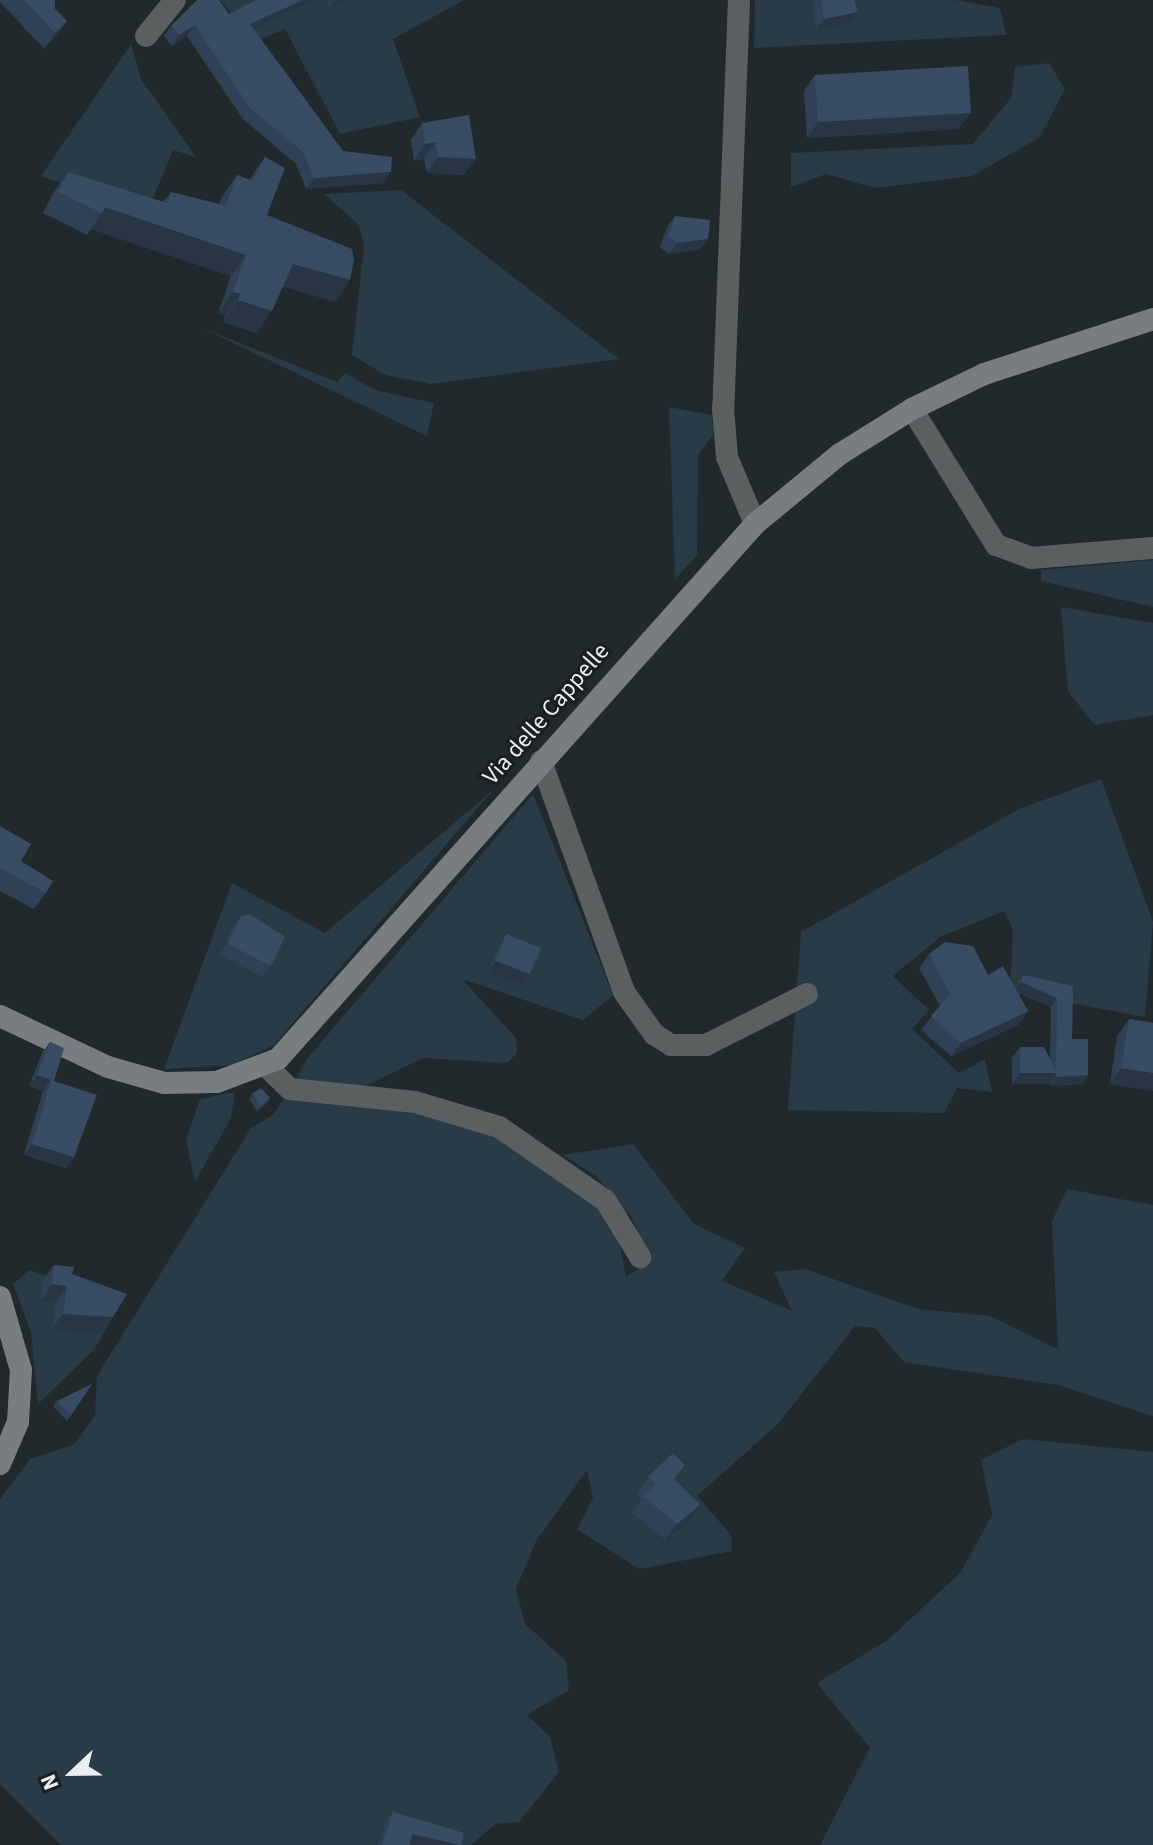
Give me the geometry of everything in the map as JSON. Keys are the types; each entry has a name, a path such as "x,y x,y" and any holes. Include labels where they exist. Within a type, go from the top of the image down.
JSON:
{"main road":[{"name":"Via delle Cappelle","path":"0,1016 108,1067 164,1083 217,1082 266,1066 316,1025 541,761 755,524 840,454 912,409 1011,364 1153,319"},
{"path":"0,1297 21,1370 18,1422 0,1464"}],"street":[{"path":"146,36 175,0"},
{"path":"739,0 723,409 727,457 755,524"},
{"path":"912,409 1003,550 1031,558 1153,548"},
{"path":"541,761 624,992 654,1034 671,1045 706,1045 807,994"},
{"path":"266,1066 290,1089 415,1102 499,1127 606,1201 640,1257"}],"shaded area":[{"path":"220,0 464,0 393,39 420,117 340,134 285,29 257,41"},
{"path":"755,0 955,0 1000,8 1006,35 754,48"},
{"path":"131,44 141,79 196,157 173,150 147,213 41,176"},
{"path":"1049,63 1065,89 1039,138 972,176 875,188 826,174 791,187 791,153 973,144 1011,98 1015,67"},
{"path":"401,190 619,359 431,384 385,375 352,355 364,245 359,225 324,194"},
{"path":"202,328 337,382 345,373 375,390 434,403 427,436"},
{"path":"669,407 712,415 713,436 698,454 697,555 675,579"},
{"path":"1153,560 1153,607 1041,581 1041,570"},
{"path":"1061,607 1153,623 1153,715 1094,725 1068,691"},
{"path":"1101,779 1153,922 1145,1017 1010,992 1013,930 1004,911 940,937 893,976 929,1010 912,1029 959,1073 985,1059 992,1092 957,1088 944,1113 788,1110 801,932 1019,809"},
{"path":"494,789 274,1045 232,1065 164,1069 232,883 325,933"},
{"path":"533,794 613,995 583,1020 462,979 516,1038 517,1053 507,1063 423,1058 358,1090 293,1085 306,1060"},
{"path":"235,1092 231,1118 195,1182 186,1140 200,1099"},
{"path":"288,1093 472,1122 588,1193 618,1235 626,1277 649,1262 632,1218 596,1176 563,1155 633,1144 694,1224 745,1248 722,1281 792,1311 774,1272 805,1269 918,1309 990,1316 1058,1349 1052,1221 1067,1189 1153,1205 1153,1416 1058,1385 904,1362 875,1328 855,1326 777,1425 697,1496 731,1535 732,1551 639,1569 577,1529 593,1498 587,1470 536,1541 516,1589 525,1624 566,1661 569,1690 527,1715 550,1737 559,1772 519,1822 495,1824 471,1845 61,1845 0,1784 0,1499 30,1459 75,1444 95,1415 97,1376 251,1128 273,1115"},
{"path":"29,1270 123,1299 94,1350 38,1404 31,1332 13,1284"},
{"path":"1023,1439 1153,1452 1153,1845 820,1845 870,1748 817,1683 889,1639 961,1572 992,1515 981,1460"}],"building":[{"path":"24,0 55,0 55,9 67,21 55,33"},
{"path":"197,0 219,0 229,14 256,0 303,0 250,24 343,151 392,157 391,172 314,178 304,153 250,108 195,25 179,35 172,25"},
{"path":"821,0 854,0 858,12 824,19"},
{"path":"968,66 971,113 818,122 815,75"},
{"path":"469,115 476,159 438,157 436,142 425,144 422,123"},
{"path":"265,157 285,168 267,215 352,249 354,260 350,280 293,264 272,311 238,300 241,294 233,292 246,255 105,207 102,213 58,192 68,172 167,203 171,192 226,206 237,175 253,181"},
{"path":"675,216 710,220 708,239 677,243 668,236"},
{"path":"0,826 31,844 21,861 53,881 46,893 0,868"},
{"path":"250,914 285,937 271,966 228,944 241,916"},
{"path":"506,934 541,948 530,974 496,961"},
{"path":"945,942 973,946 988,975 1003,966 1028,1011 961,1043 931,1016 950,994 929,954"},
{"path":"1023,975 1073,986 1072,1039 1088,1039 1088,1075 1056,1077 1057,998 1021,982"},
{"path":"1129,1019 1153,1023 1153,1073 1121,1068"},
{"path":"50,1042 64,1048 54,1081 37,1075"},
{"path":"1020,1047 1044,1047 1057,1073 1020,1073"},
{"path":"51,1080 97,1095 74,1157 32,1144"},
{"path":"261,1088 270,1098 261,1106 253,1093"},
{"path":"54,1265 74,1267 72,1274 127,1294 113,1317 63,1314 67,1286 52,1284"},
{"path":"92,1384 71,1415 57,1401"},
{"path":"673,1453 685,1465 674,1479 700,1505 677,1524 643,1496 655,1485 648,1477"},
{"path":"393,1812 464,1833 461,1845 412,1834 410,1845 382,1845"}]}
